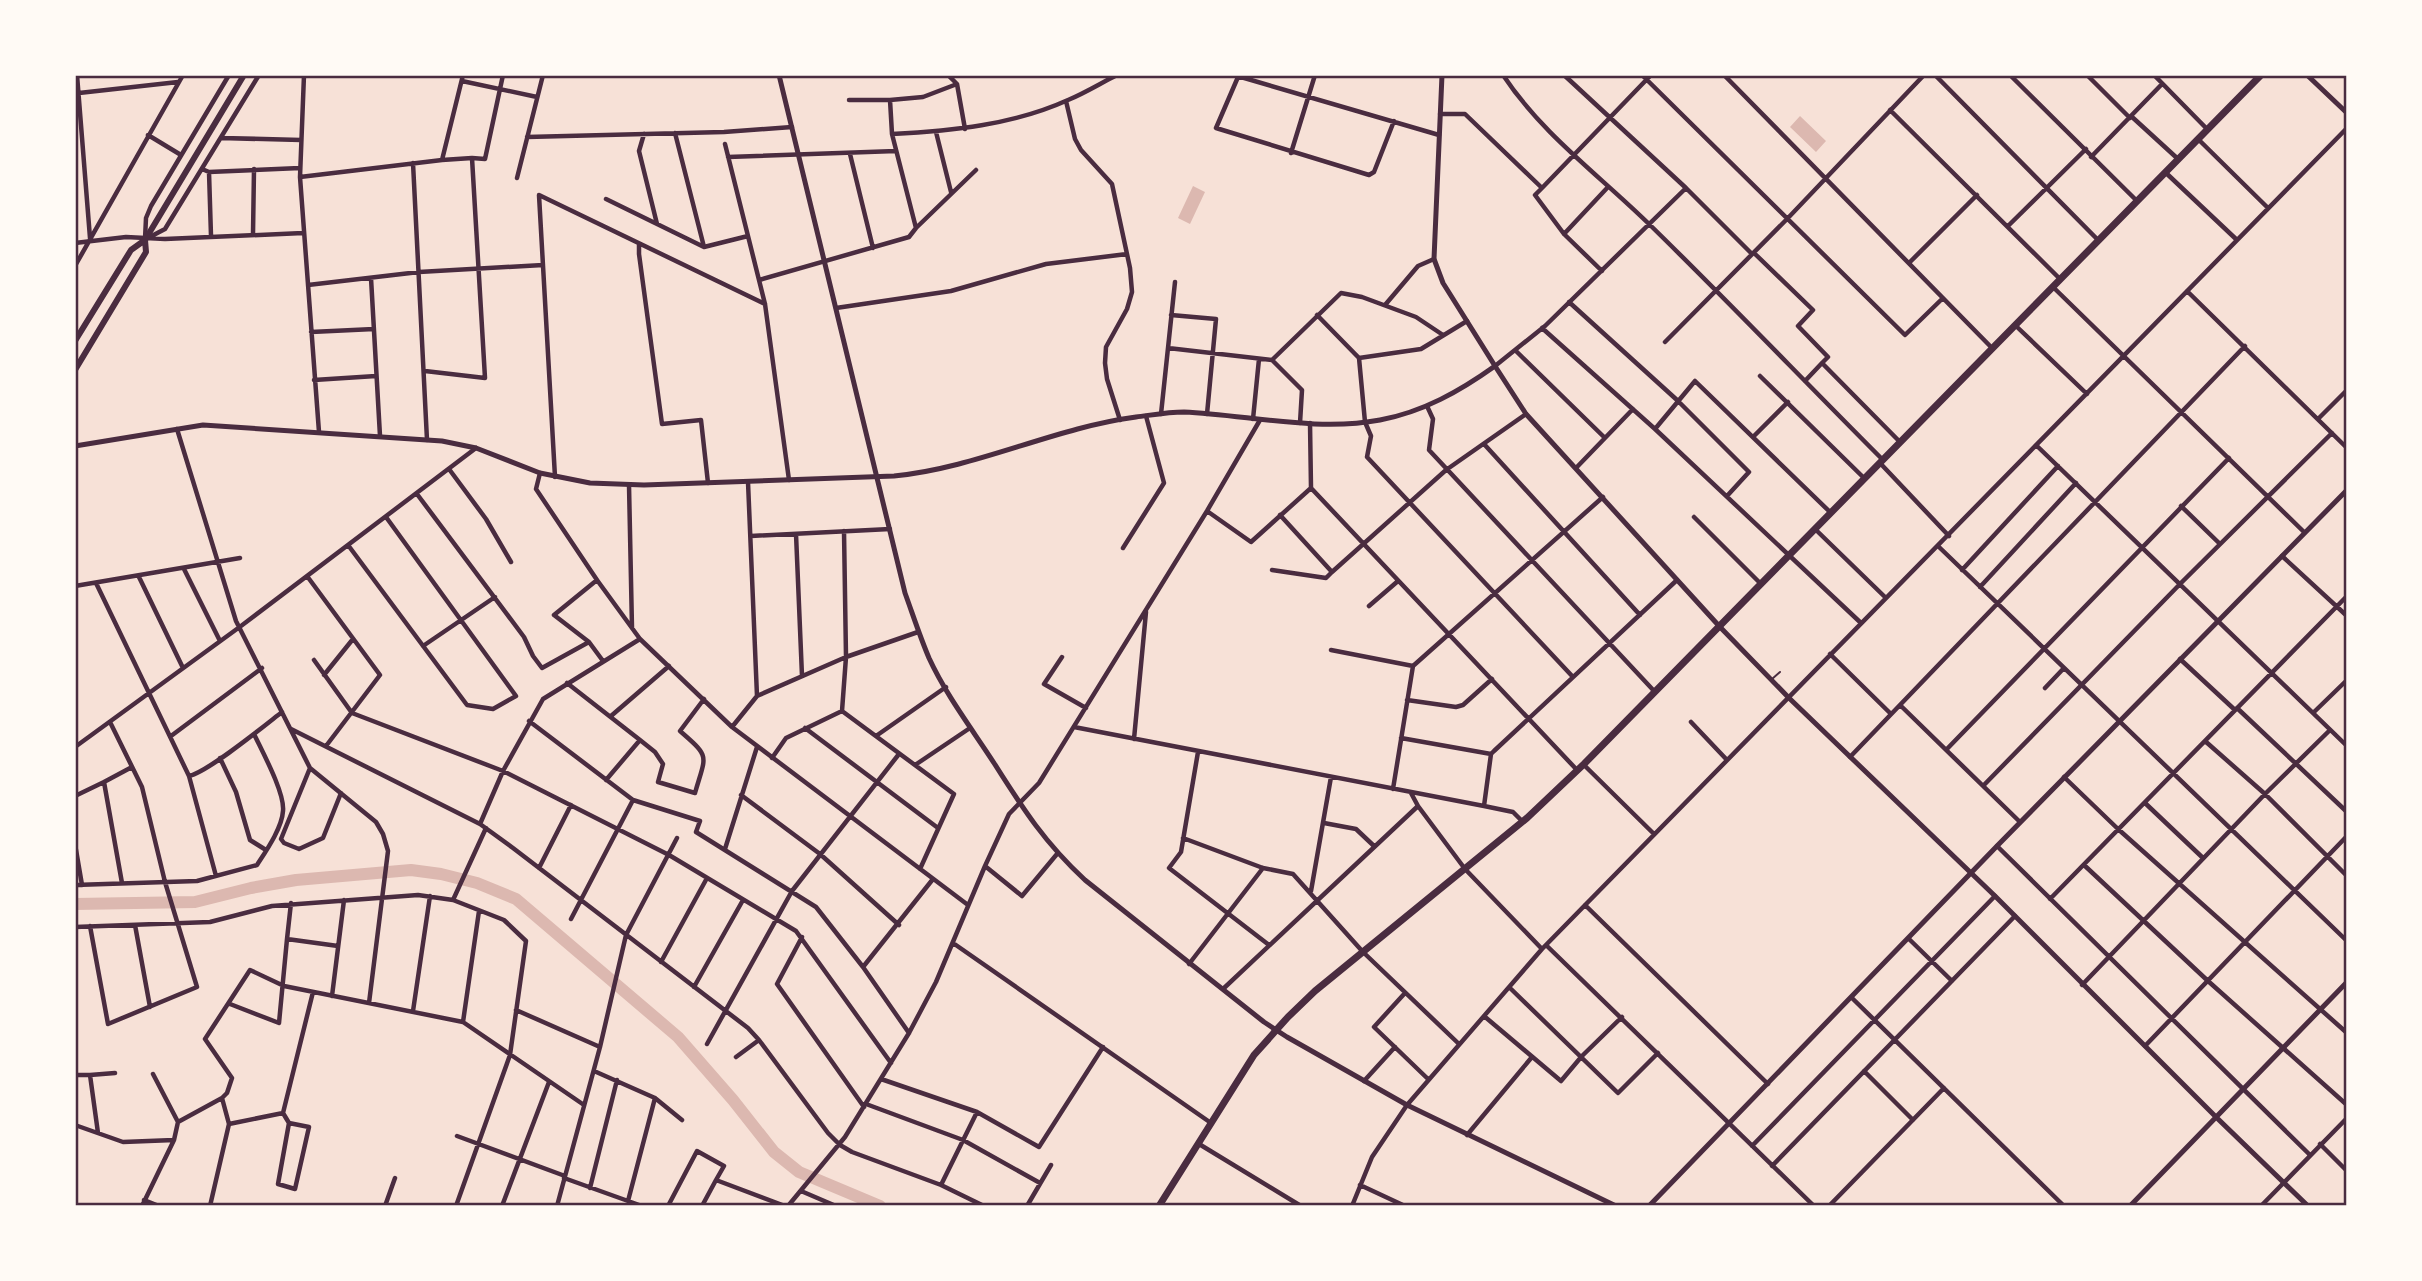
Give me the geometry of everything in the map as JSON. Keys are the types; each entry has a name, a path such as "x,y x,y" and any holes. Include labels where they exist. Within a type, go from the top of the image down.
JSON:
{"highway":[{"path":"1160,1206 1240,1074 1275,1030 1306,999 1523,822 1580,767 2261,75"}],"main road":[{"path":"75,341 131,250 145,240 244,75"},
{"path":"75,370 146,252 145,240"}],"street":[{"path":"77,75 78,113 91,241"},
{"path":"75,266 183,75"},
{"path":"145,240 146,218 229,75"},
{"path":"145,240 165,229 259,75"},
{"path":"304,75 300,177 319,432"},
{"path":"300,177 442,160 485,159 503,75"},
{"path":"517,178 543,75"},
{"path":"779,75 905,593 918,632 930,661 970,727 1056,854 1189,964 1275,1030 1407,1105 1616,1206"},
{"path":"948,75 957,84 965,129"},
{"path":"891,134 965,129 1016,117 1066,101 1117,75"},
{"path":"1291,153 1315,75"},
{"path":"1442,75 1434,259 1443,283 1526,414 1720,627 1789,698 1995,896 2308,1206"},
{"path":"1564,75 1814,310 1798,326 1828,357 1805,381"},
{"path":"1724,75 1992,348"},
{"path":"1665,342 1924,75"},
{"path":"1935,75 2098,240"},
{"path":"2010,75 2137,201"},
{"path":"2087,75 2178,160"},
{"path":"2154,75 2207,129"},
{"path":"2307,75 2347,113"},
{"path":"1394,121 1374,172 1369,175 1216,128 1236,76 1394,121 1438,135"},
{"path":"1505,76 1526,107 1650,224 1805,381 1949,536"},
{"path":"1602,271 1564,233 1535,195 1646,77 1905,335 1943,298"},
{"path":"442,160 463,78 537,97"},
{"path":"79,93 179,82"},
{"path":"849,100 923,97 957,84"},
{"path":"2091,158 2162,84"},
{"path":"890,100 891,134 916,228"},
{"path":"1066,101 1075,139 1081,150 1111,184 1127,254 1132,292 1127,309 1106,347 1105,363 1107,379 1120,420"},
{"path":"1890,110 2060,279"},
{"path":"1440,114 1465,114 1542,188"},
{"path":"527,137 792,127"},
{"path":"1352,1206 1372,1157 1407,1105 1544,947 1789,698 1811,670 1939,547 2347,128"},
{"path":"936,132 951,192"},
{"path":"675,133 704,247"},
{"path":"643,134 639,151 657,224"},
{"path":"148,135 181,155"},
{"path":"221,138 301,140"},
{"path":"2198,139 2268,208"},
{"path":"725,144 765,304 789,480"},
{"path":"2008,226 2085,149"},
{"path":"728,157 896,151"},
{"path":"850,154 873,248"},
{"path":"425,372 485,378 472,158"},
{"path":"413,163 427,439"},
{"path":"202,169 209,172 300,168"},
{"path":"253,234 254,169"},
{"path":"759,280 909,237 951,192 976,170"},
{"path":"209,172 211,236"},
{"path":"2165,172 2237,240"},
{"path":"1564,233 1608,187"},
{"path":"75,446 177,428 230,425 427,439 476,449 555,477 590,483 629,485 878,477 928,472 1069,431 1120,420 1181,412 1300,423 1382,420 1427,406 1455,393 1516,351 1686,188"},
{"path":"555,477 539,195 765,304"},
{"path":"1909,263 1977,195"},
{"path":"606,199 704,247 748,236"},
{"path":"75,243 126,237 145,240 303,233"},
{"path":"639,244 662,424 701,420 708,483"},
{"path":"835,308 951,291 1046,264 1127,254"},
{"path":"1385,306 1418,266 1434,259"},
{"path":"308,285 419,272 543,265"},
{"path":"371,278 380,436"},
{"path":"1161,414 1175,282"},
{"path":"2053,288 2304,532"},
{"path":"2187,291 2347,447"},
{"path":"1272,360 1341,293 1416,317 1444,335"},
{"path":"1569,302 1677,400 1749,472 1727,496"},
{"path":"1171,315 1216,319 1207,414"},
{"path":"1317,315 1359,358 1366,422 1371,436 1367,457 1573,677"},
{"path":"1359,358 1421,349 1467,321"},
{"path":"2015,325 2087,394"},
{"path":"1542,328 1655,429 1861,623"},
{"path":"311,332 374,329"},
{"path":"1850,757 2245,346"},
{"path":"1168,348 1272,360 1302,390 1300,423"},
{"path":"1516,351 1605,438"},
{"path":"1253,419 1259,359"},
{"path":"1822,363 1900,442"},
{"path":"314,380 376,376"},
{"path":"1760,376 1864,478"},
{"path":"1655,429 1695,381 1830,513"},
{"path":"2318,419 2347,390"},
{"path":"1753,437 1788,402"},
{"path":"1427,406 1433,419 1429,450 1655,692"},
{"path":"1576,468 1633,409"},
{"path":"1272,570 1326,578 1447,470 1526,414"},
{"path":"1123,548 1164,483 1146,416"},
{"path":"716,1180 786,1206 840,1145 909,1033 936,982 1009,814 1039,783 1260,420"},
{"path":"1310,422 1311,488 1530,718 1654,834"},
{"path":"177,428 232,607 310,768 376,822 383,834 388,851 369,1003"},
{"path":"1983,786 2180,583 2332,433"},
{"path":"1484,443 1640,615"},
{"path":"2036,445 2347,746"},
{"path":"75,747 150,694 476,449"},
{"path":"1946,750 2229,458"},
{"path":"1962,570 2058,466"},
{"path":"449,469 486,519 511,562"},
{"path":"540,473 536,489 640,639 732,727 968,905"},
{"path":"748,482 757,696"},
{"path":"1980,587 2077,483"},
{"path":"629,485 632,629"},
{"path":"1207,511 1251,542 1311,488"},
{"path":"1649,1206 2020,822 2346,492"},
{"path":"417,494 524,637 542,668 589,642"},
{"path":"1393,789 1413,666 1602,497"},
{"path":"2181,506 2220,544"},
{"path":"1280,515 1332,572"},
{"path":"348,545 467,705 493,709 516,696 386,517"},
{"path":"1694,517 1762,584"},
{"path":"751,536 890,529"},
{"path":"1815,529 1886,598"},
{"path":"842,711 846,657 844,531"},
{"path":"796,534 802,676"},
{"path":"1939,547 2347,941"},
{"path":"2281,555 2347,616"},
{"path":"75,586 240,558"},
{"path":"184,569 220,641"},
{"path":"139,576 183,668"},
{"path":"307,576 380,675 326,746"},
{"path":"597,580 554,615 589,642 603,661"},
{"path":"1484,806 1491,754 1677,580"},
{"path":"1369,606 1398,582"},
{"path":"96,583 189,776 216,876"},
{"path":"2050,899 2347,596"},
{"path":"423,646 495,597"},
{"path":"1133,739 1146,611"},
{"path":"732,727 757,696 846,657 918,632"},
{"path":"324,675 353,639"},
{"path":"480,824 503,771 543,699 640,639"},
{"path":"1331,650 1413,666"},
{"path":"1830,654 1891,714"},
{"path":"1062,657 1044,684 1086,708"},
{"path":"2180,659 2347,812"},
{"path":"314,660 352,713 503,771 669,855 796,931 891,1063"},
{"path":"611,716 669,666"},
{"path":"171,736 262,668"},
{"path":"2045,688 2064,668"},
{"path":"1407,700 1456,708 1492,679"},
{"path":"2313,713 2347,680"},
{"path":"567,683 655,752 663,764 658,782 695,793 705,758 701,749 680,731 704,699"},
{"path":"876,736 946,687"},
{"path":"1900,705 2020,822"},
{"path":"772,758 786,738 842,711"},
{"path":"842,711 954,794 920,869"},
{"path":"189,776 195,775 220,758 282,712"},
{"path":"529,721 633,800 700,821 696,832 816,907 863,967 909,1033"},
{"path":"90,926 108,1024 197,987 166,885 142,787 110,722"},
{"path":"1691,722 1727,760"},
{"path":"915,765 970,727"},
{"path":"1074,727 1513,812 1523,822"},
{"path":"805,728 938,828"},
{"path":"291,729 480,824 539,868 759,1040 828,1133 840,1145 941,1185 984,1206"},
{"path":"2082,985 2330,730"},
{"path":"75,885 166,885 197,881 257,865 284,810 274,775 254,734"},
{"path":"1401,738 1491,754"},
{"path":"606,780 640,740"},
{"path":"2205,741 2265,794 2347,876"},
{"path":"724,849 757,746"},
{"path":"1198,752 1181,852 1169,868 1269,946"},
{"path":"707,1044 792,891 899,754"},
{"path":"220,758 236,792 250,840 266,850"},
{"path":"75,796 132,766"},
{"path":"310,768 281,839 284,844 299,849 323,838 341,793"},
{"path":"1311,892 1331,777"},
{"path":"2064,777 2118,830 2347,1033"},
{"path":"104,782 122,883"},
{"path":"1411,792 1418,806 1465,869 1544,947 1622,1017 1814,1206"},
{"path":"741,795 820,854 899,925"},
{"path":"571,919 633,800"},
{"path":"2145,803 2203,858"},
{"path":"539,868 571,805"},
{"path":"1223,989 1418,806"},
{"path":"1324,822 1356,829 1374,846"},
{"path":"453,900 486,828"},
{"path":"2145,1046 2347,836"},
{"path":"556,1206 594,1071 625,935 677,838"},
{"path":"1183,838 1263,867 1293,874 1363,952 1459,1044"},
{"path":"75,844 82,885"},
{"path":"1997,846 2309,1154"},
{"path":"985,866 1022,896 1056,854"},
{"path":"2084,865 2208,981 2347,1105"},
{"path":"1189,964 1263,867"},
{"path":"661,962 707,878"},
{"path":"863,967 933,879"},
{"path":"75,927 210,922 272,905 344,900 383,893 453,900 505,920 526,942 510,1055 456,1206"},
{"path":"413,1011 430,896"},
{"path":"1752,1146 1995,896"},
{"path":"332,996 344,900"},
{"path":"694,988 743,900"},
{"path":"230,1004 279,1023 291,903"},
{"path":"1584,905 1768,1084"},
{"path":"463,1022 479,911"},
{"path":"1772,1166 2015,916"},
{"path":"135,925 150,1007"},
{"path":"802,937 777,984 865,1105 963,1140 1040,1183"},
{"path":"287,939 338,946"},
{"path":"1909,939 1952,981"},
{"path":"953,943 1211,1123"},
{"path":"178,1122 227,1093 232,1078 205,1039 250,970 284,986 463,1022 584,1105"},
{"path":"2130,1206 2347,982"},
{"path":"1509,988 1618,1093 1658,1053"},
{"path":"289,1123 309,1127 295,1189 278,1184 289,1123 283,1113 313,992"},
{"path":"1405,993 1374,1027 1428,1080"},
{"path":"1852,998 2064,1206"},
{"path":"516,1010 600,1047"},
{"path":"1484,1016 1561,1081 1622,1017"},
{"path":"736,1057 759,1040"},
{"path":"881,1079 977,1112 1039,1147 1103,1047"},
{"path":"1364,1081 1395,1047"},
{"path":"1467,1135 1532,1056"},
{"path":"594,1071 655,1098 682,1120"},
{"path":"1864,1071 1913,1120"},
{"path":"75,1074 115,1073"},
{"path":"153,1074 178,1122 174,1140 143,1203 159,1206"},
{"path":"90,1075 98,1133"},
{"path":"590,1188 617,1080"},
{"path":"502,1206 549,1082"},
{"path":"1829,1206 1944,1088"},
{"path":"210,1206 229,1124 222,1098"},
{"path":"628,1201 655,1098"},
{"path":"941,1185 977,1112"},
{"path":"229,1124 283,1113"},
{"path":"2261,1206 2347,1118"},
{"path":"75,1125 123,1142 174,1140"},
{"path":"457,1136 642,1206"},
{"path":"1198,1143 1301,1206"},
{"path":"2320,1144 2347,1171"},
{"path":"668,1206 697,1151 724,1166 702,1206"},
{"path":"1027,1206 1051,1165"},
{"path":"384,1206 395,1178"},
{"path":"1360,1185 1405,1206"},
{"path":"803,1189 836,1206"}],"lane":[{"path":"1772,680 1780,672"}],"shaded area":[{"path":"1800,116 1826,141 1816,152 1790,127"},
{"path":"1193,186 1205,192 1190,224 1178,218"}],"waterway":[{"path":"75,904 195,902 296,880 411,870 477,883 516,899 678,1037 774,1152 799,1172 880,1206"}]}
